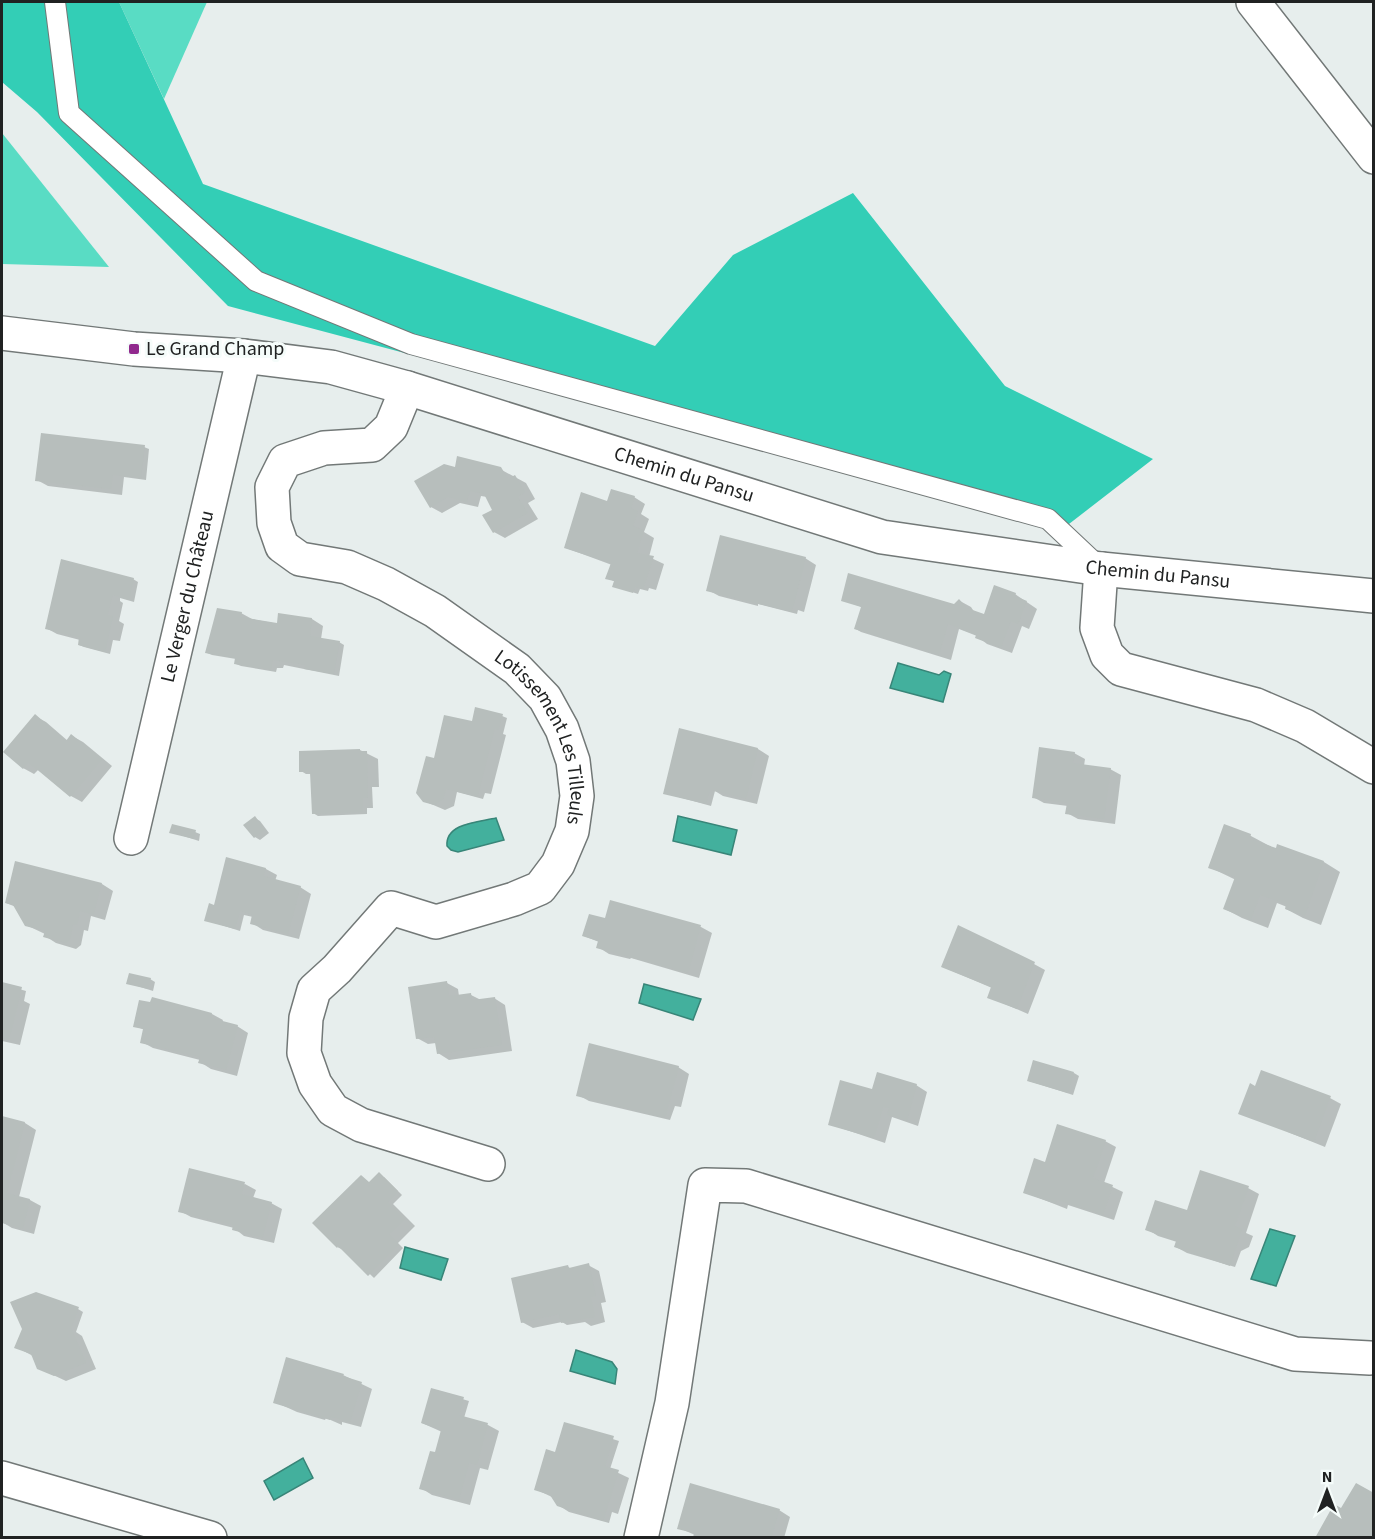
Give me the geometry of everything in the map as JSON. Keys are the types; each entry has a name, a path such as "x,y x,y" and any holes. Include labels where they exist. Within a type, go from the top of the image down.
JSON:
{"street":[{"path":"1253,2 1374,157"},
{"name":"Chemin du Pansu","path":"2,333 134,349 244,356 331,366 882,537 1101,569 1374,596"},
{"name":"Le Verger du Château","path":"131,838 244,356"},
{"name":"Lotissement Les Tilleuls","path":"407,388 391,427 372,444 324,448 285,461 272,487 274,523 282,546 300,559 347,567 386,584 435,611 517,669 545,698 562,729 573,761 577,796 572,831 558,864 540,888 514,899 436,922 391,908 337,969 314,990 306,1018 304,1053 315,1084 333,1110 361,1125 488,1164"},
{"path":"1101,569 1097,628 1107,655 1121,669 1257,705 1305,726 1374,767"},
{"path":"641,1538 672,1403 705,1185 746,1186 1295,1354 1370,1358"},
{"path":"2,1478 210,1538"}],"lane":[{"path":"54,2 69,113 256,281 411,344 1048,519 1101,569"}],"shaded area":[{"path":"2,2 119,2 203,184 655,346 733,255 853,193 1005,386 1153,459 1069,524 521,384 228,306 37,112 2,82"},
{"path":"119,2 207,2 164,99"},
{"path":"2,133 109,267 2,264"},
{"path":"898,663 939,675 944,671 951,674 943,702 890,688"},
{"path":"678,816 737,830 731,855 673,841"},
{"path":"496,818 504,840 458,852 447,846 451,832 457,828"},
{"path":"644,984 701,999 693,1020 639,1003"},
{"path":"1270,1229 1295,1236 1276,1286 1251,1279"},
{"path":"405,1247 448,1259 441,1280 400,1268"},
{"path":"576,1350 612,1362 617,1369 615,1384 570,1371"},
{"path":"303,1458 313,1478 274,1500 264,1481"}],"building":[{"path":"41,433 145,445 141,478 113,475 111,489 35,481"},
{"path":"457,456 501,467 508,479 515,475 525,492 518,497 528,513 493,533 482,515 492,510 484,494 470,491 467,502 448,497 430,508 414,481 444,464 455,467"},
{"path":"611,489 635,496 631,508 638,511 633,526 644,530 637,553 654,556 643,589 635,587 633,593 612,587 614,581 605,579 611,563 564,548 581,492 607,501"},
{"path":"720,535 806,557 792,612 706,591"},
{"path":"61,559 134,578 129,600 113,595 108,615 113,616 105,652 78,645 79,637 45,629"},
{"path":"848,573 954,604 959,599 967,608 984,614 994,585 1016,593 1015,596 1027,601 1018,624 1011,621 1001,648 948,624 939,655 854,629 861,607 841,601"},
{"path":"217,608 242,612 241,617 277,623 278,613 312,618 310,636 340,641 334,674 304,669 305,665 273,660 271,670 234,664 235,658 205,653"},
{"path":"475,707 503,714 499,730 495,729 478,797 446,789 443,799 434,805 423,802 416,793 426,756 434,758 444,715 472,721"},
{"path":"35,714 66,741 71,734 102,759 70,797 28,762 23,769 3,752"},
{"path":"679,728 758,748 746,799 710,790 706,804 663,794"},
{"path":"1039,747 1075,752 1073,763 1111,768 1104,819 1065,814 1067,803 1032,798"},
{"path":"360,749 360,751 367,751 368,798 363,798 363,812 312,814 310,772 299,772 299,751"},
{"path":"255,816 265,830 254,838 243,825"},
{"path":"172,824 196,830 194,839 169,833"},
{"path":"1224,824 1251,834 1250,839 1276,848 1277,844 1324,861 1305,916 1285,909 1286,904 1260,895 1251,920 1223,909 1235,877 1208,868"},
{"path":"226,857 266,868 264,876 301,886 288,934 250,924 252,915 240,911 235,929 204,921 209,903 214,905"},
{"path":"15,861 102,883 94,915 80,911 77,925 73,925 70,939 65,943 43,937 45,931 25,926 13,905 5,903"},
{"path":"610,900 701,925 688,973 596,948 598,941 582,936 589,914 605,918"},
{"path":"958,925 1035,962 1017,1009 987,998 991,987 941,967"},
{"path":"129,973 151,978 148,989 126,984"},
{"path":"447,981 449,996 471,993 472,1000 495,997 502,1045 437,1054 434,1037 416,1039 408,987"},
{"path":"2,982 22,987 9,1040 2,1038"},
{"path":"152,997 212,1013 211,1018 238,1025 226,1070 198,1063 200,1057 140,1043 143,1029 133,1027 139,1000 150,1002"},
{"path":"589,1043 679,1066 665,1118 576,1096"},
{"path":"1033,1060 1074,1072 1068,1093 1027,1081"},
{"path":"1261,1070 1331,1096 1314,1142 1238,1114 1250,1083 1255,1086"},
{"path":"877,1072 917,1084 907,1121 887,1115 889,1108 883,1107 874,1138 828,1125 840,1080 872,1089"},
{"path":"2,1116 25,1122 7,1193 30,1199 23,1229 2,1223"},
{"path":"1057,1124 1106,1140 1093,1178 1113,1185 1103,1215 1057,1200 1056,1204 1023,1193 1034,1158 1045,1162"},
{"path":"189,1168 245,1182 242,1194 272,1202 263,1238 232,1230 233,1225 178,1212"},
{"path":"1200,1170 1249,1186 1235,1226 1242,1229 1230,1266 1174,1247 1176,1241 1145,1230 1155,1200 1187,1210"},
{"path":"379,1172 398,1191 388,1202 405,1219 389,1234 399,1245 368,1276 312,1223 361,1175 369,1182"},
{"path":"589,1263 596,1296 591,1297 595,1317 561,1323 559,1314 521,1323 511,1278 568,1265 569,1268"},
{"path":"36,1292 79,1307 71,1328 86,1363 54,1376 37,1369 31,1354 14,1348 22,1329 10,1302"},
{"path":"286,1357 344,1374 343,1376 362,1382 350,1422 331,1417 330,1420 273,1403"},
{"path":"431,1388 464,1397 459,1415 488,1423 477,1465 469,1463 459,1500 419,1489 430,1451 435,1452 441,1430 421,1423"},
{"path":"564,1422 614,1436 605,1466 619,1470 603,1521 557,1506 550,1495 534,1490 546,1449 555,1452"},
{"path":"690,1483 780,1509 771,1538 693,1538 694,1533 677,1529"},
{"path":"1356,1483 1374,1493 1374,1538 1315,1538 1334,1504 1341,1508"}],"place":[{"name":"Le Grand Champ","path":"134,349"}]}
